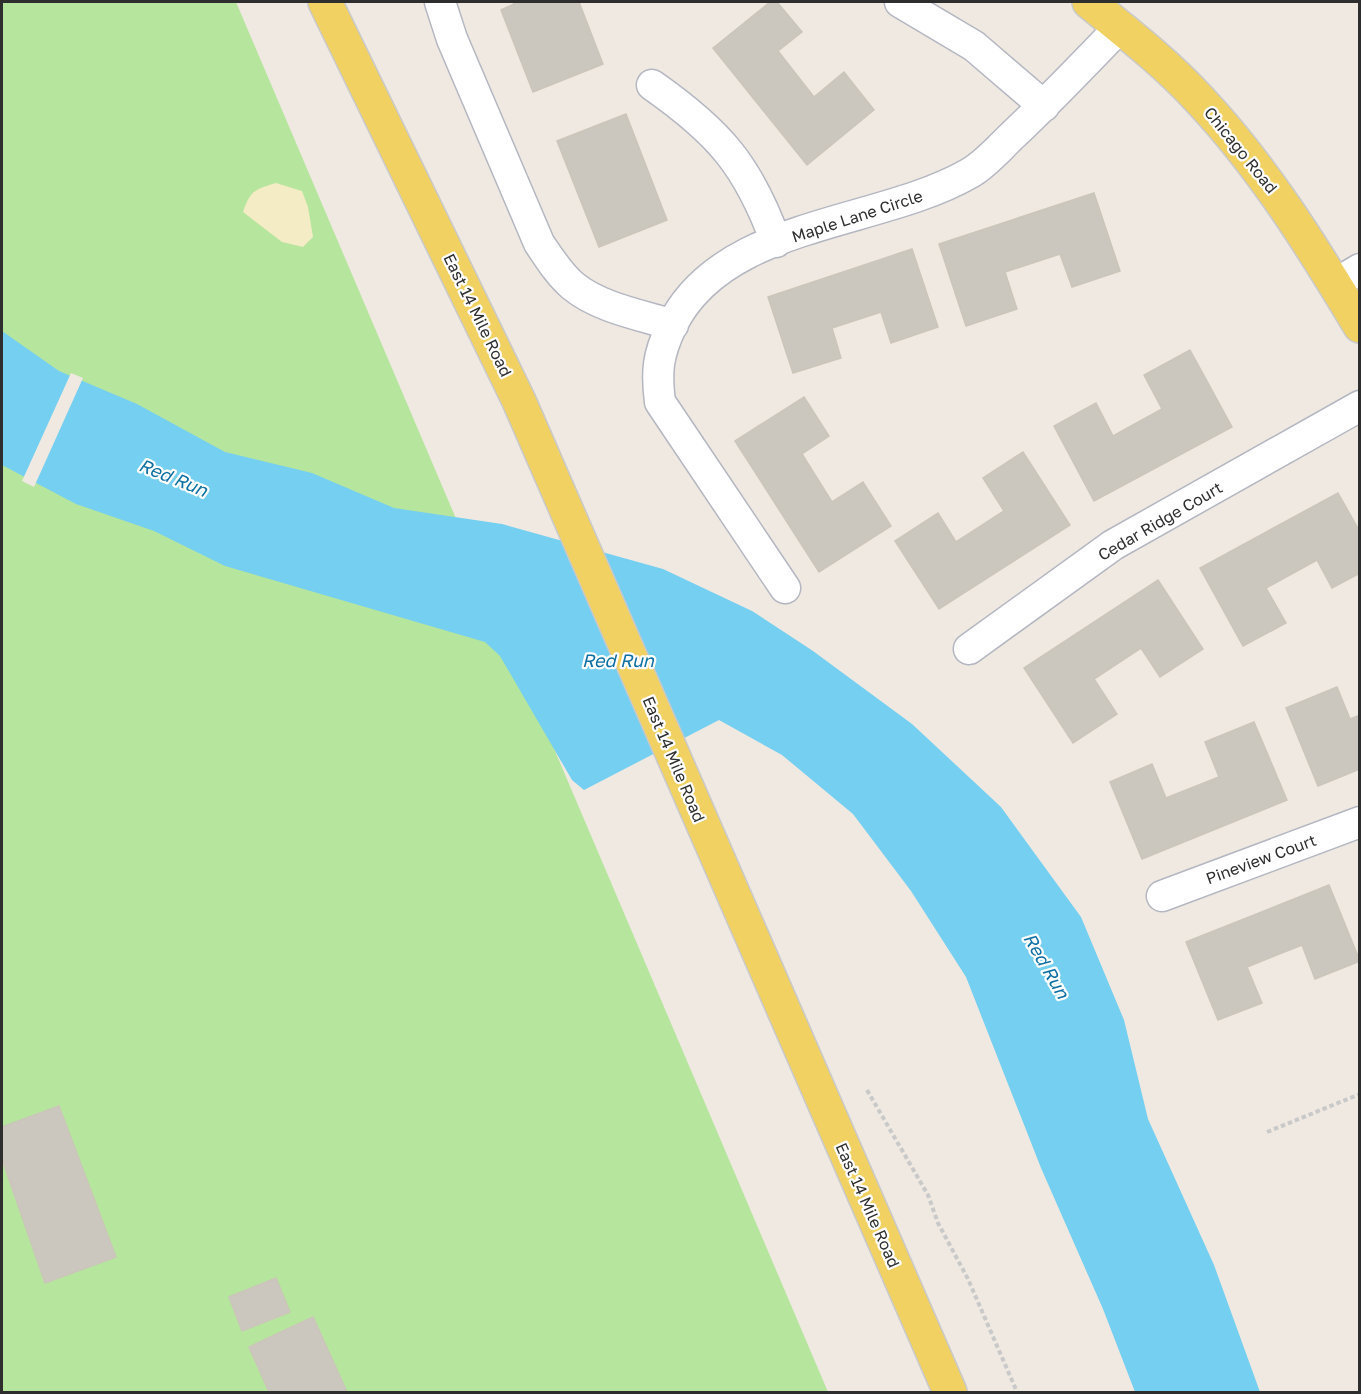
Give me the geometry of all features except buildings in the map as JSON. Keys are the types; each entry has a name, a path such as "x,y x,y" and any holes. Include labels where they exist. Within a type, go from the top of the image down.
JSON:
{"main road":[{"name":"East 14 Mile Road","path":"325,2 484,327 566,507 950,1392"},
{"name":"Chicago Road","path":"1089,2 1198,97 1242,148 1293,216 1347,277 1359,326"}],"street":[{"path":"440,2 452,39 539,243 557,269 575,287 602,303 673,324"},
{"path":"900,2 974,46 1044,106"},
{"name":"Maple Lane Circle","path":"785,588 660,402 656,375 662,349 673,324 694,292 712,275 744,255 776,242 938,190 973,172 1044,106 1120,27"},
{"path":"652,86 688,110 732,153 753,186 776,242"},
{"name":"Cedar Ridge Court","path":"969,649 1113,545 1359,406"},
{"name":"Pineview Court","path":"1162,896 1359,822"}],"path":[{"path":"867,1090 928,1195 938,1223 968,1279 1017,1392"},
{"path":"1267,1132 1359,1094"}],"green space":[{"path":"2,2 236,2 828,1392 2,1392"}],"sand":[{"path":"276,183 302,191 308,207 313,237 303,247 282,242 243,212 248,199 254,192"}],"water":[{"name":"Red Run","path":"2,331 59,371 137,404 225,452 312,473 394,508 502,524 663,569 752,611 813,651 912,724 1001,807 1081,917 1124,1020 1148,1119 1214,1265 1260,1392 1135,1392 1103,1309 1041,1168 966,977 911,891 853,814 782,755 719,720 584,790 572,780 500,656 485,642 225,566 154,531 76,504 2,465"}],"pier":[{"path":"71,373 83,378 34,487 22,481"}]}
